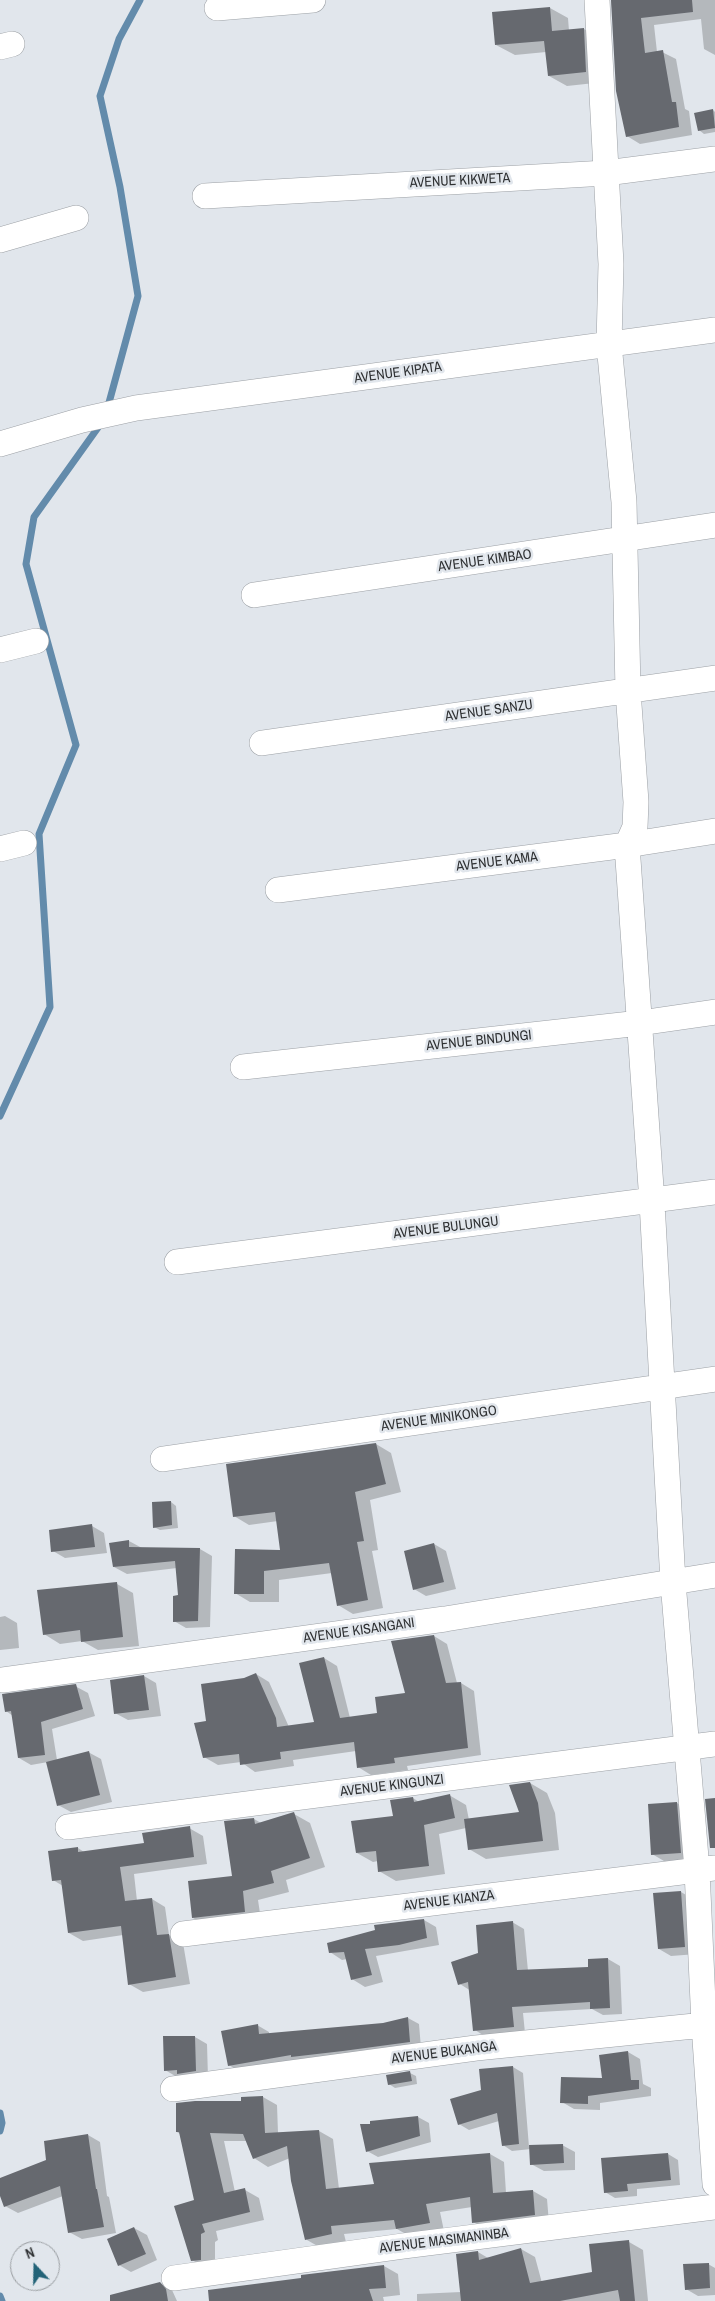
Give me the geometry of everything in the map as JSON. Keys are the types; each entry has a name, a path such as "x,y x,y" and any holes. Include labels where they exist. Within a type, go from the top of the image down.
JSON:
{"street":[{"path":"216,8 313,0"},
{"path":"596,0 611,264 609,344 624,502 628,691 636,802 636,827 627,845 652,1202 673,1582 688,1748 706,1869 715,2184"},
{"name":"AVENUE KIKWETA","path":"205,196 606,173 715,159"},
{"path":"0,240 76,218"},
{"name":"AVENUE KIPATA","path":"0,444 82,420 136,408 715,330"},
{"name":"AVENUE KIMBAO","path":"254,595 715,525"},
{"path":"0,650 36,642"},
{"name":"AVENUE SANZU","path":"262,743 715,678"},
{"name":"AVENUE KAMA","path":"278,890 627,845 715,831"},
{"path":"0,850 24,843"},
{"name":"AVENUE BINDUNGI","path":"243,1067 640,1023 715,1012"},
{"name":"AVENUE BULUNGU","path":"177,1262 652,1202 715,1192"},
{"name":"AVENUE MINIKONGO","path":"163,1459 715,1379"},
{"name":"AVENUE KISANGANI","path":"3,1680 445,1619 715,1575"},
{"name":"AVENUE KINGUNZI","path":"68,1827 715,1744"},
{"name":"AVENUE KIANZA","path":"183,1934 706,1869"},
{"name":"AVENUE BUKANGA","path":"173,2089 476,2048 710,2024"},
{"name":"AVENUE MASIMANINBA","path":"174,2278 403,2246 715,2207"}],"building":[{"path":"611,0 692,0 693,12 641,18 645,53 663,50 672,102 676,102 679,127 626,137 616,91"},
{"path":"550,7 552,31 584,28 586,72 548,76 544,41 495,45 492,12"},
{"path":"713,109 715,128 698,131 694,113"},
{"path":"376,1443 386,1484 355,1492 364,1541 357,1542 368,1600 337,1606 329,1563 264,1571 264,1594 234,1594 235,1549 280,1550 275,1512 233,1517 226,1464"},
{"path":"171,1501 172,1525 153,1528 152,1502"},
{"path":"92,1524 95,1547 51,1552 49,1530"},
{"path":"129,1540 129,1547 200,1548 198,1621 173,1622 173,1596 178,1595 175,1561 113,1567 109,1543"},
{"path":"434,1543 444,1582 413,1590 404,1551"},
{"path":"117,1582 123,1637 81,1642 80,1630 43,1635 37,1590"},
{"path":"434,1635 446,1683 461,1682 468,1748 394,1758 395,1763 357,1768 354,1742 280,1752 281,1759 240,1765 239,1754 203,1758 194,1723 206,1721 201,1684 244,1678 256,1673 276,1718 277,1727 314,1722 299,1663 324,1657 340,1718 377,1713 375,1697 405,1693 391,1641"},
{"path":"144,1675 149,1710 114,1714 110,1680"},
{"path":"76,1684 83,1709 41,1722 45,1755 18,1758 11,1711 5,1712 2,1694"},
{"path":"89,1751 100,1795 57,1806 46,1762"},
{"path":"530,1782 538,1803 543,1841 468,1850 464,1819 519,1812 509,1785"},
{"path":"450,1794 455,1818 424,1825 429,1866 378,1872 376,1851 356,1853 351,1821 393,1816 390,1800 413,1797 414,1802"},
{"path":"715,1798 715,1848 710,1848 705,1799"},
{"path":"677,1802 681,1853 651,1855 648,1804"},
{"path":"294,1812 310,1858 271,1871 274,1883 243,1891 245,1912 192,1918 188,1881 232,1876 224,1821 254,1818 255,1824"},
{"path":"190,1826 194,1857 120,1867 125,1901 152,1898 157,1935 169,1934 176,1977 128,1985 121,1926 68,1933 61,1880 52,1881 48,1851 78,1847 78,1852 144,1843 142,1833"},
{"path":"681,1891 685,1947 658,1949 653,1893"},
{"path":"424,1919 427,1938 399,1945 365,1949 372,1975 351,1980 344,1952 329,1953 327,1943 375,1930 374,1925"},
{"path":"513,1921 517,1970 588,1967 588,1959 608,1958 610,2008 590,2009 590,2002 512,2007 514,2027 473,2031 468,1982 458,1985 451,1962 478,1953 476,1925"},
{"path":"408,2017 410,2042 291,2057 291,2055 228,2066 221,2031 258,2024 259,2034 383,2023"},
{"path":"163,2036 195,2036 196,2071 177,2074 177,2070 164,2071"},
{"path":"628,2051 631,2080 639,2080 639,2089 588,2096 588,2104 560,2103 561,2077 602,2078 599,2055"},
{"path":"513,2066 519,2144 502,2146 497,2113 458,2125 450,2099 481,2090 479,2069"},
{"path":"410,2071 412,2081 388,2085 386,2075"},
{"path":"263,2096 265,2133 319,2130 326,2189 374,2184 369,2163 490,2153 493,2193 533,2190 535,2215 472,2223 470,2197 426,2204 430,2223 396,2229 394,2220 331,2226 332,2234 305,2240 291,2181 287,2146 253,2159 243,2134 210,2133 224,2193 245,2188 250,2212 202,2224 205,2232 201,2234 201,2260 191,2261 174,2206 194,2200 179,2132 176,2132 176,2103 241,2101 241,2097"},
{"path":"418,2116 420,2136 366,2152 360,2124 370,2124 370,2121"},
{"path":"88,2134 104,2227 68,2233 60,2186 4,2207 0,2196 0,2178 46,2160 44,2141"},
{"path":"563,2144 564,2163 530,2165 529,2145"},
{"path":"668,2153 671,2180 627,2184 628,2191 604,2193 601,2158"},
{"path":"134,2227 146,2254 118,2266 107,2239"},
{"path":"629,2240 635,2301 620,2301 618,2290 560,2301 461,2301 456,2254 478,2251 479,2260 521,2248 530,2283 592,2272 589,2244"},
{"path":"709,2263 710,2288 685,2290 683,2264"},
{"path":"384,2265 386,2288 369,2289 373,2301 209,2301 208,2290 301,2278 301,2275"},
{"path":"160,2282 166,2289 168,2301 110,2301 110,2295"}],"waterway":[{"path":"107,410 138,296 120,187 100,96 119,39 140,0"},
{"path":"0,1116 50,1007 39,834 76,745 26,564 34,517 102,422"},
{"path":"0,2113 2,2123 0,2131"},
{"path":"0,2296 2,2301"}]}
